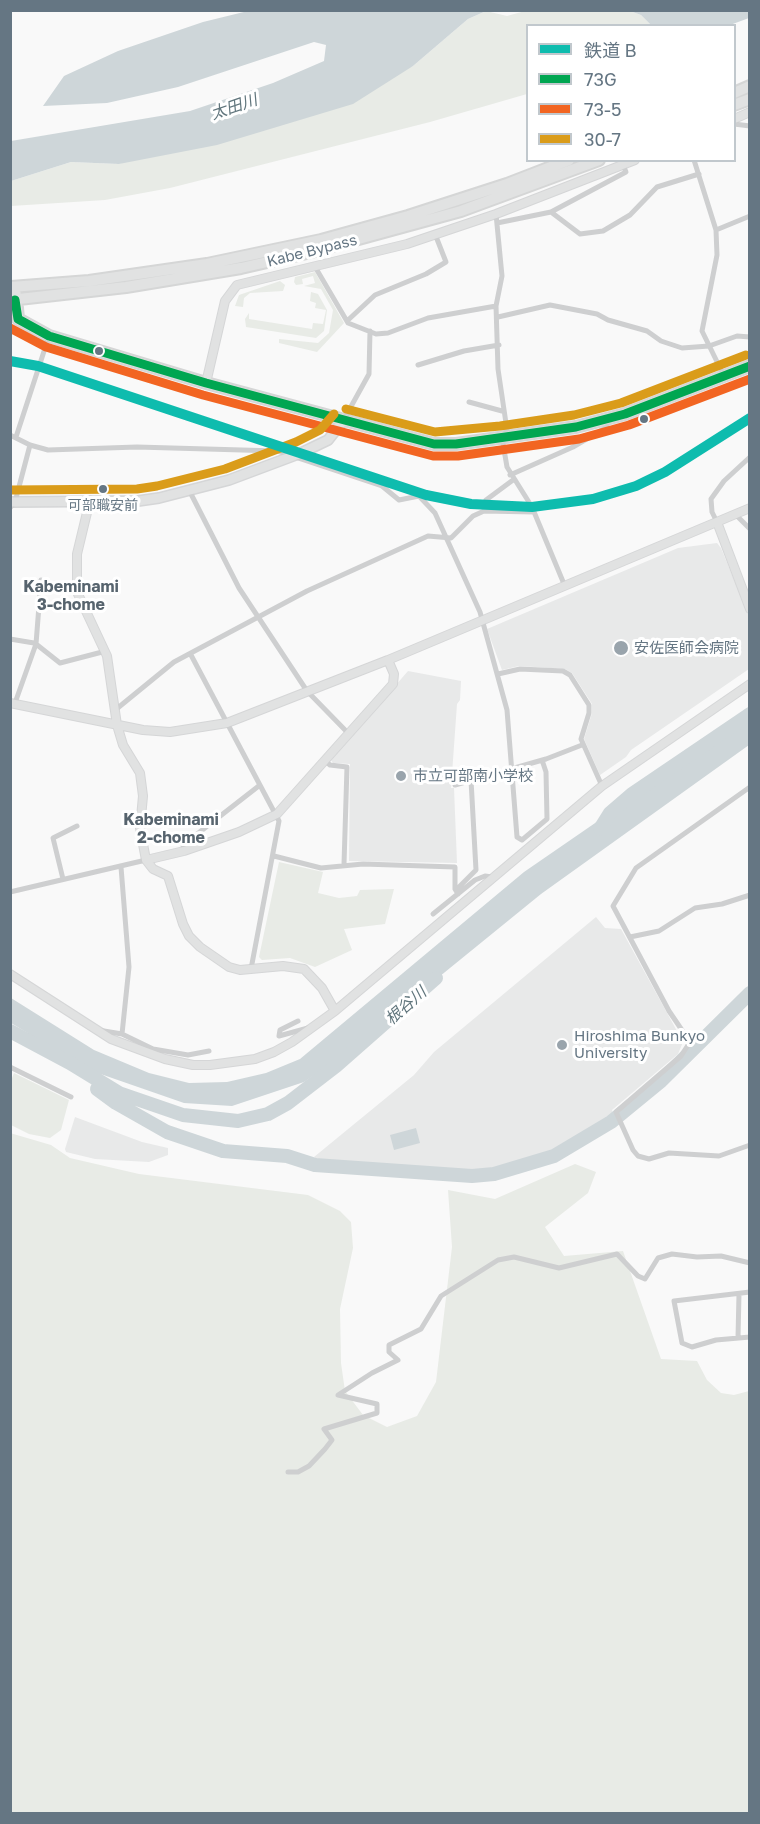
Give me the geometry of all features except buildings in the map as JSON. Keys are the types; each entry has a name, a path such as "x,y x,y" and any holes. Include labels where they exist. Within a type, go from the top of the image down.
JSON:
{"highway":[{"path":"736,93 750,86"},
{"path":"736,105 750,99"},
{"name":"Kabe Bypass","path":"13,287 89,281 207,264 321,240 463,198 563,162"},
{"name":"Kabe Bypass","path":"13,300 126,287 242,268 311,252 461,211 594,162"},
{"path":"13,287 13,300 18,319 49,336 206,383 434,444 456,444 576,427 607,419 750,366"}],"main road":[{"path":"12,504 90,500 138,501 229,480 292,457 328,440 343,421"}],"street":[{"path":"736,120 750,112"},
{"path":"736,122 739,126 750,126"},
{"path":"497,223 551,212 630,162"},
{"path":"695,162 716,230 717,255 702,325 709,346 724,376"},
{"path":"551,212 580,234 603,231 630,215 657,187 699,174"},
{"path":"206,383 225,301 231,289 250,280 407,244 600,179"},
{"path":"496,214 502,276 496,306 498,369 502,411 507,430 502,438 512,477 534,512 564,585"},
{"path":"716,230 750,216"},
{"path":"347,321 375,295 426,274 446,262 435,234"},
{"path":"314,265 347,321 370,331 388,333 428,318 496,306"},
{"path":"498,317 550,305 597,314 608,321 647,331 661,341 682,348 709,346 737,336 750,338"},
{"path":"343,421 369,374 370,331"},
{"path":"49,336 13,436 30,445 48,450 137,447 277,451 382,486 399,500 419,496 435,513 447,540 482,621 498,674 507,710 517,837 522,840 547,819 546,772 542,760"},
{"path":"418,365 464,351 499,345"},
{"path":"469,402 502,411"},
{"path":"486,500 512,477 573,447 607,427 607,419"},
{"path":"12,504 30,445"},
{"path":"750,457 724,481 711,499 712,512 750,609"},
{"path":"189,490 212,541 239,588 307,691 321,709 348,733"},
{"path":"90,500 77,554 76,585 82,606 106,651 117,725 123,745 140,773 143,796 140,828 146,860 153,869 168,876 183,924 189,936 200,947 229,967 251,969 284,966 304,969 322,988 335,1011"},
{"path":"41,580 35,644 13,703 117,725 170,732 227,723 482,621 750,508"},
{"path":"447,540 473,516 484,511 534,512"},
{"path":"735,514 750,529"},
{"path":"114,711 174,662 191,655 258,615 428,536 447,540"},
{"path":"10,639 35,644 60,663 106,651"},
{"path":"191,655 260,786 278,814 274,856 251,969"},
{"path":"10,892 184,852 239,832 278,814 393,684 394,674 387,660"},
{"path":"498,674 520,669 563,671 570,675 589,705 582,745 602,786"},
{"path":"10,974 96,1030 129,1047 193,1065 255,1059 292,1042 316,1026 602,786 750,684"},
{"path":"455,785 542,760 582,745"},
{"path":"324,760 330,765 347,767 344,864"},
{"path":"458,894 459,887 476,870 471,780"},
{"path":"184,852 183,845 260,786"},
{"path":"750,787 636,868 613,906 677,1025 690,1042 681,1056 618,1116 633,1150 638,1156 650,1159 669,1153 719,1156 750,1145"},
{"path":"63,879 53,838 77,826"},
{"path":"274,856 321,868 344,864 455,867 455,889 458,894"},
{"path":"121,867 129,967 122,1034"},
{"path":"432,914 476,880 485,876 492,878"},
{"path":"630,937 658,930 695,909 750,895"},
{"path":"298,1021 280,1030 279,1036 316,1026"},
{"path":"96,1030 122,1034 152,1052 188,1055 209,1052"},
{"path":"10,1066 71,1096"},
{"path":"288,1472 298,1472 309,1466 325,1449 332,1440 324,1429 376,1413 377,1404 338,1395 372,1372 398,1360 389,1352 389,1345 421,1329 441,1296 498,1260 514,1257 559,1268 617,1254 638,1276 645,1279 658,1258 672,1254 697,1257 711,1255 750,1263"},
{"path":"750,1292 674,1301 682,1342 692,1347 716,1340 750,1337"},
{"path":"738,1338 739,1294"}],"shaded area":[{"path":"486,11 507,16 525,11 630,11 641,15 650,24 526,24 526,94 430,122 170,188 105,200 11,206 11,181 71,162 119,164 413,66 468,19"},
{"path":"315,272 344,323 317,352 279,343 279,339 318,343 329,333 333,310 321,289 304,286 315,283 313,276 302,279 303,284 296,285 294,282 295,277"},
{"path":"280,281 285,285 283,291 250,293 244,298 243,307 235,306 239,295"},
{"path":"311,292 318,294 327,310 324,331 316,338 246,327 245,319 249,313 249,319 312,329 313,323 323,324 326,310 315,308 316,303 310,301"},
{"name":"安佐医師会病院","path":"717,543 749,616 749,669 631,750 626,757 600,775 584,739 592,713 592,704 572,673 565,669 519,666 502,670 487,629 678,548"},
{"name":"市立可部南小学校","path":"408,671 461,681 460,700 457,704 451,788 454,788 457,863 349,861 350,764 333,763 331,760"},
{"path":"279,862 323,872 318,893 339,898 357,896 360,890 394,889 385,924 344,929 352,950 315,967 290,958 262,960 259,957"},
{"name":"Hiroshima Bunkyo University","path":"596,917 605,928 621,929 683,1042 678,1054 612,1110 614,1115 575,1143 546,1158 498,1172 447,1173 318,1160 314,1157 414,1075 434,1052"},
{"path":"14,1073 69,1100 61,1130 50,1138 29,1134 11,1125 10,1083"},
{"path":"75,1117 142,1142 168,1148 168,1155 149,1162 95,1159 66,1152"},
{"path":"10,1133 51,1145 70,1158 139,1174 308,1195 340,1211 351,1222 353,1248 340,1309 341,1363 345,1391 363,1415 387,1427 417,1416 436,1382 452,1247 448,1190 495,1199 575,1164 596,1172 588,1193 545,1227 564,1256 623,1251 661,1359 697,1361 707,1380 721,1393 734,1395 749,1391 749,1813 11,1813"}],"water":[{"name":"太田川","path":"252,10 486,11 468,19 413,66 353,104 217,145 119,164 71,162 11,181 11,141 190,111 273,83 324,61 326,45 314,42 178,87 107,103 43,106 64,76 118,51 203,22"},
{"path":"630,11 749,11 749,18 733,24 650,24 641,15"},
{"path":"749,717 749,745 541,894 343,1055 304,1082 232,1106 184,1103 89,1070 11,1023 11,998 94,1050 149,1073 189,1083 227,1082 266,1073 300,1059 524,872"},
{"path":"416,1128 420,1143 394,1150 390,1135"}],"waterway":[{"name":"根谷川","path":"600,829 610,813 632,794 750,714"},
{"name":"根谷川","path":"10,1031 70,1063 119,1093 183,1115 238,1121 268,1114 288,1103 336,1066 436,978"},
{"path":"97,1089 116,1103 167,1132 223,1151 287,1156 315,1165 472,1176 494,1174 554,1156 611,1122 661,1081 750,993"}],"rail line":[{"name":"B","path":"10,361 38,366 426,495 471,504 532,507 593,499 636,486 665,472 750,418"}],"transit line":[{"name":"73G","path":"15,300 18,319 49,336 206,383 434,444 456,444 576,427 625,414 750,366"},
{"name":"73-5","path":"10,328 46,347 203,395 433,456 458,456 579,439 629,425 750,379"},
{"name":"30-7","path":"346,409 435,432 500,426 574,415 621,403 746,355"},
{"name":"30-7","path":"10,490 137,489 157,486 225,469 296,442 320,430 334,414"}],"place":[{"name":"可部職安前","path":"103,489"},
{"name":"安佐医師会病院","path":"621,648"},
{"name":"市立可部南小学校","path":"401,776"},
{"name":"Hiroshima Bunkyo University","path":"562,1045"}],"district":[{"name":"Kabeminami 3-chome","path":"71,596"},
{"name":"Kabeminami 2-chome","path":"171,829"}]}
